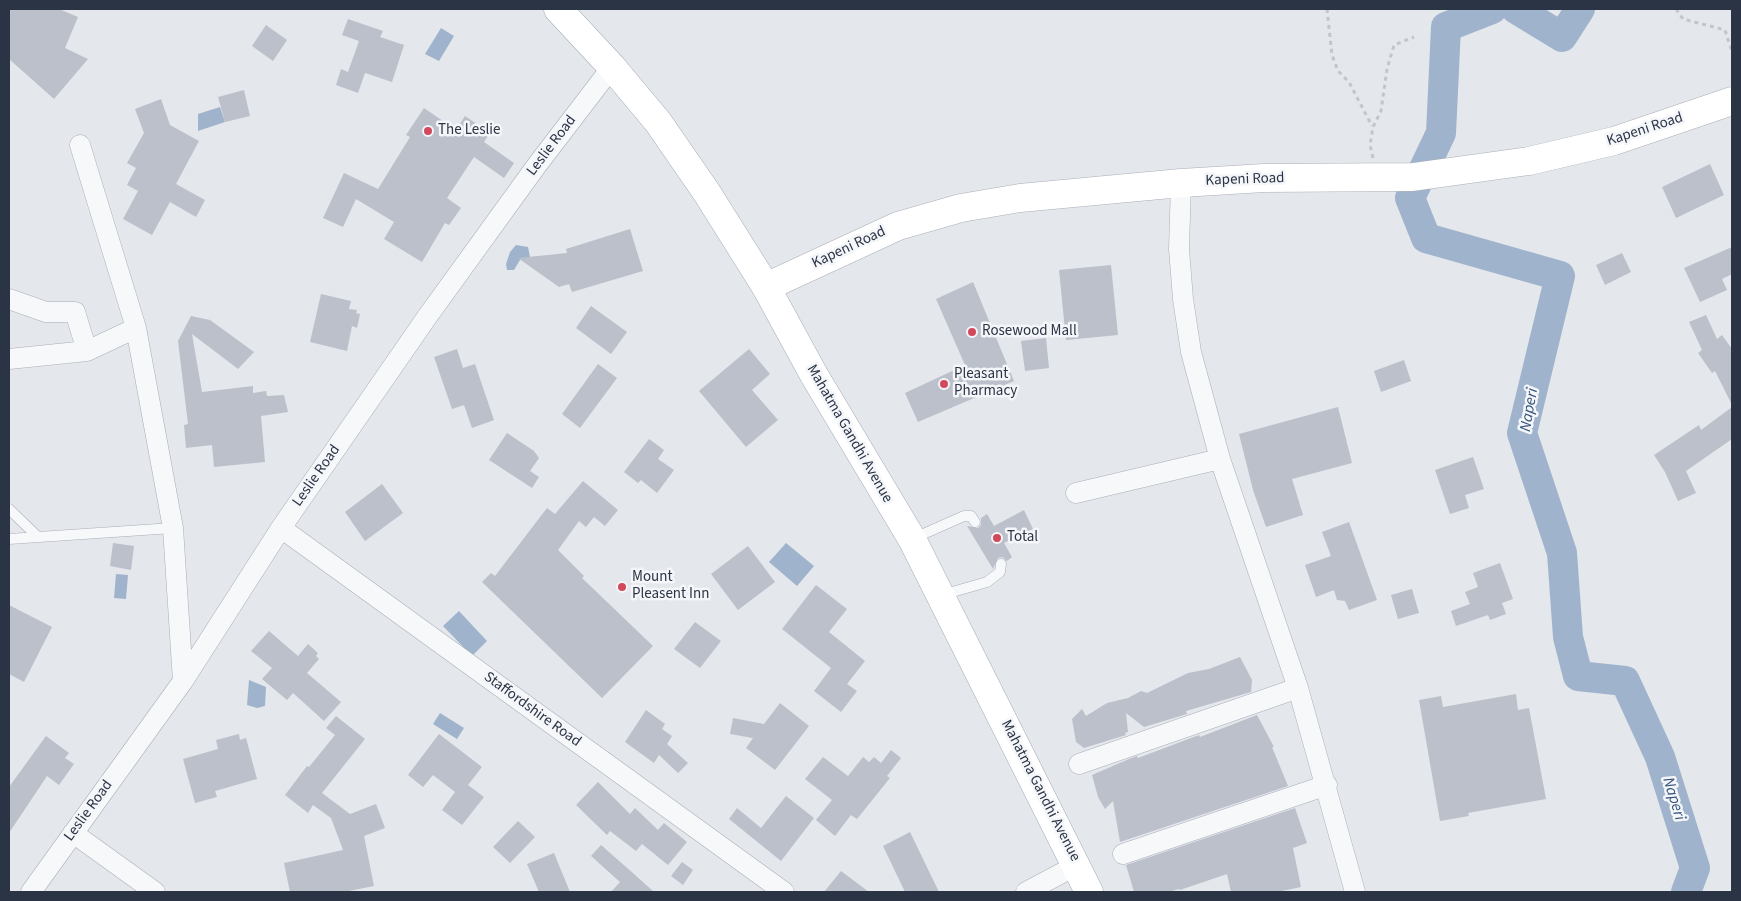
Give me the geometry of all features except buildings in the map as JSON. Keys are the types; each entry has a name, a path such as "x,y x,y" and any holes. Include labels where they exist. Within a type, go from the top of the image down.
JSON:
{"main road":[{"name":"Mahatma Gandhi Avenue","path":"558,9 612,67 663,130 766,287 814,375 912,539 1089,892"},
{"name":"Kapeni Road","path":"766,287 898,226 961,208 1020,198 1181,183 1264,178 1413,177 1452,170 1529,161 1614,141 1732,101"}],"street":[{"name":"Leslie Road","path":"31,892 183,681 281,528 439,301 537,165 612,67"},
{"path":"80,144 124,280 136,328 173,528 183,681"},
{"path":"1181,183 1179,249 1183,299 1191,352 1220,459 1298,688 1327,785 1350,891"},
{"path":"9,299 46,312 75,312 87,351"},
{"path":"9,359 87,351 136,328"},
{"path":"1076,493 1220,459"},
{"name":"Staffordshire Road","path":"281,528 784,892"},
{"path":"1079,764 1298,688"},
{"path":"1123,854 1327,785"},
{"path":"73,833 155,892"},
{"path":"1026,892 1077,865"}],"lane":[{"path":"9,509 38,537"},
{"path":"912,539 964,516 971,516 975,522"},
{"path":"9,539 173,528"},
{"path":"941,595 987,582 1000,572 1001,564"}],"path":[{"path":"1327,9 1332,55 1338,71 1349,82 1373,127"},
{"path":"1676,9 1683,19 1724,30 1732,52"},
{"path":"1378,178 1370,145 1373,127 1381,111 1387,69 1394,45 1414,37"}],"water":[{"path":"441,28 454,36 439,61 425,54"},
{"path":"220,107 225,122 198,131 198,114"},
{"path":"516,245 528,247 530,257 520,260 514,270 507,270 506,264 510,252"},
{"path":"786,543 814,566 797,586 769,562"},
{"path":"116,574 128,575 126,599 114,598"},
{"path":"459,611 487,641 472,656 443,626"},
{"path":"249,680 266,687 265,706 257,708 247,705"},
{"path":"440,713 464,728 457,739 433,724"}],"waterway":[{"name":"Naperi","path":"1492,9 1446,27 1441,133 1410,198 1426,238 1560,276 1522,433 1562,553 1568,637 1578,676 1625,681 1660,757 1695,868 1686,892"},
{"name":"Naperi","path":"1516,9 1562,37 1580,9"}],"place":[{"name":"The Leslie","path":"428,131"},
{"name":"Rosewood Mall","path":"972,332"},
{"name":"Pleasant Pharmacy","path":"944,384"},
{"name":"Total","path":"997,538"},
{"name":"Mount Pleasent Inn","path":"622,587"}]}
